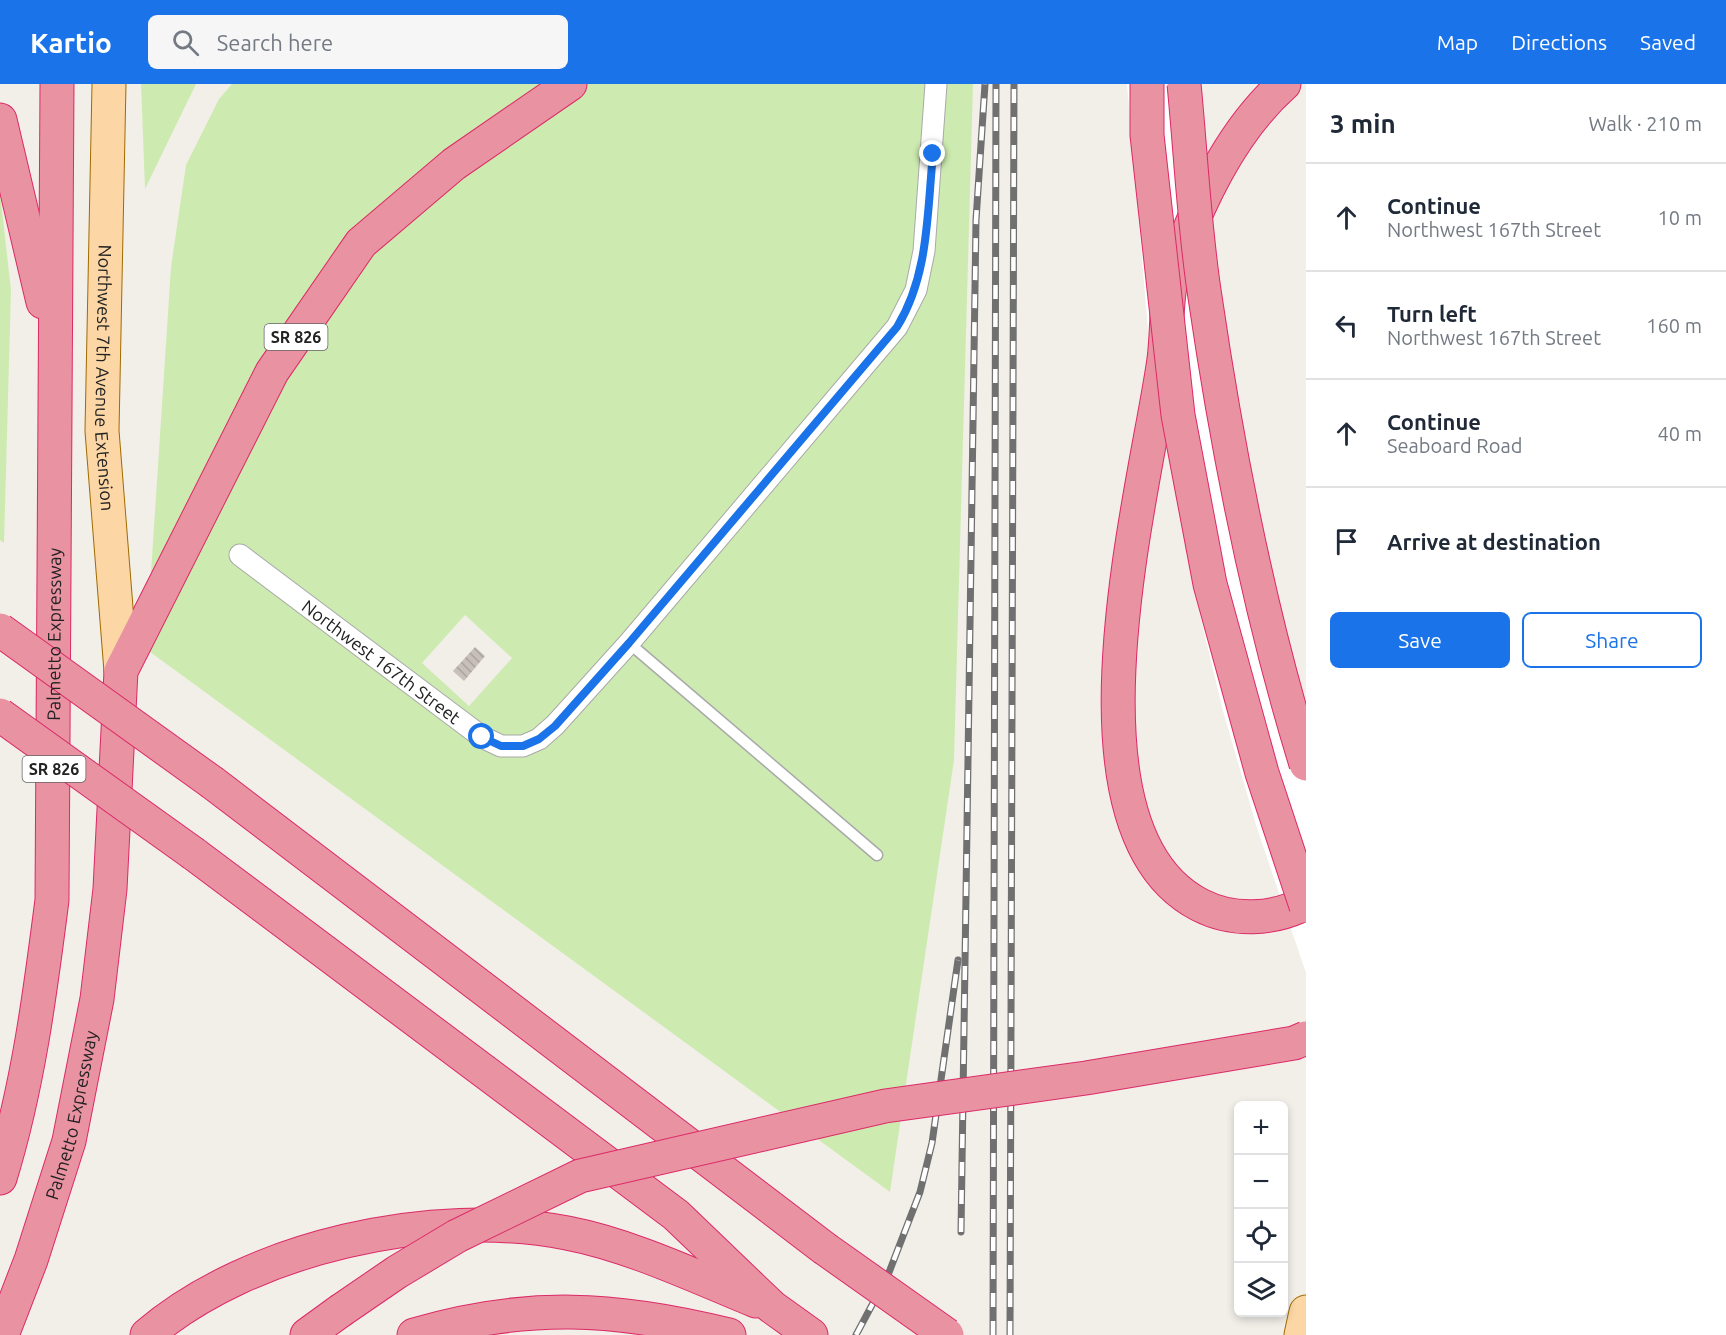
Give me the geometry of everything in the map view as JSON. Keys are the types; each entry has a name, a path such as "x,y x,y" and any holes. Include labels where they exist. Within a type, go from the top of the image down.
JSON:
{"highway":[{"name":"Palmetto Expressway","path":"0,1178 14,1132 36,1030 52,900 57,84"},
{"name":"SR 826","path":"121,671 272,372 361,243 454,164 570,84"},
{"path":"1147,84 1147,135 1178,415 1206,562 1262,773 1306,905 1273,914 1236,917 1192,901 1163,878 1143,848 1131,812 1122,755 1119,685 1126,588 1164,365 1172,274 1214,176 1243,131 1284,84"},
{"path":"1184,84 1204,295 1236,485 1288,707 1306,764"},
{"path":"0,120 55,355"},
{"path":"0,630 213,783 824,1248 947,1335"},
{"name":"Palmetto Expressway","path":"2,1335 31,1260 69,1141 97,999 110,889 121,671"},
{"path":"0,715 194,854 676,1215 772,1307 807,1333"},
{"path":"307,1335 397,1272 457,1236 580,1176 885,1106 1086,1078 1294,1043 1306,1038"},
{"path":"147,1335 173,1313 238,1277 330,1244 420,1227 500,1224 569,1233 657,1261 772,1307"},
{"path":"414,1335 463,1321 513,1313 558,1310 605,1313 729,1335"}],"main road":[{"name":"Northwest 7th Avenue Extension","path":"109,84 102,431 121,671"},
{"path":"1302,1335 1306,1312"}],"street":[{"name":"Northwest 167th Street","path":"240,555 482,737 501,746 523,746 539,739 555,726 629,643 858,372 908,308 916,290 924,251 936,84"}],"lane":[{"path":"629,643 877,855"}],"green space":[{"path":"141,84 196,84 145,189"},
{"path":"232,84 973,84 954,760 890,1192 146,649 171,267 186,165 219,99","holes":["465,615 512,658 469,706 422,663"]},
{"path":"0,193 11,290 4,543 0,540"}],"pier":[{"path":"1127,84 1196,84 1221,358 1306,752 1306,973 1257,828 1223,711 1192,582 1149,341"}],"building":[{"path":"475,647 485,656 464,681 453,671"}],"railway":[{"path":"961,1232 976,220 985,84"},
{"path":"993,1335 996,84"},
{"path":"1010,1335 1014,84"},
{"path":"856,1335 888,1275 920,1192 932,1143 958,960"}],"route":[{"path":"482,737 501,746 523,746 539,739 555,726 629,643 897,327 916,290 921,271 933,154"}]}
